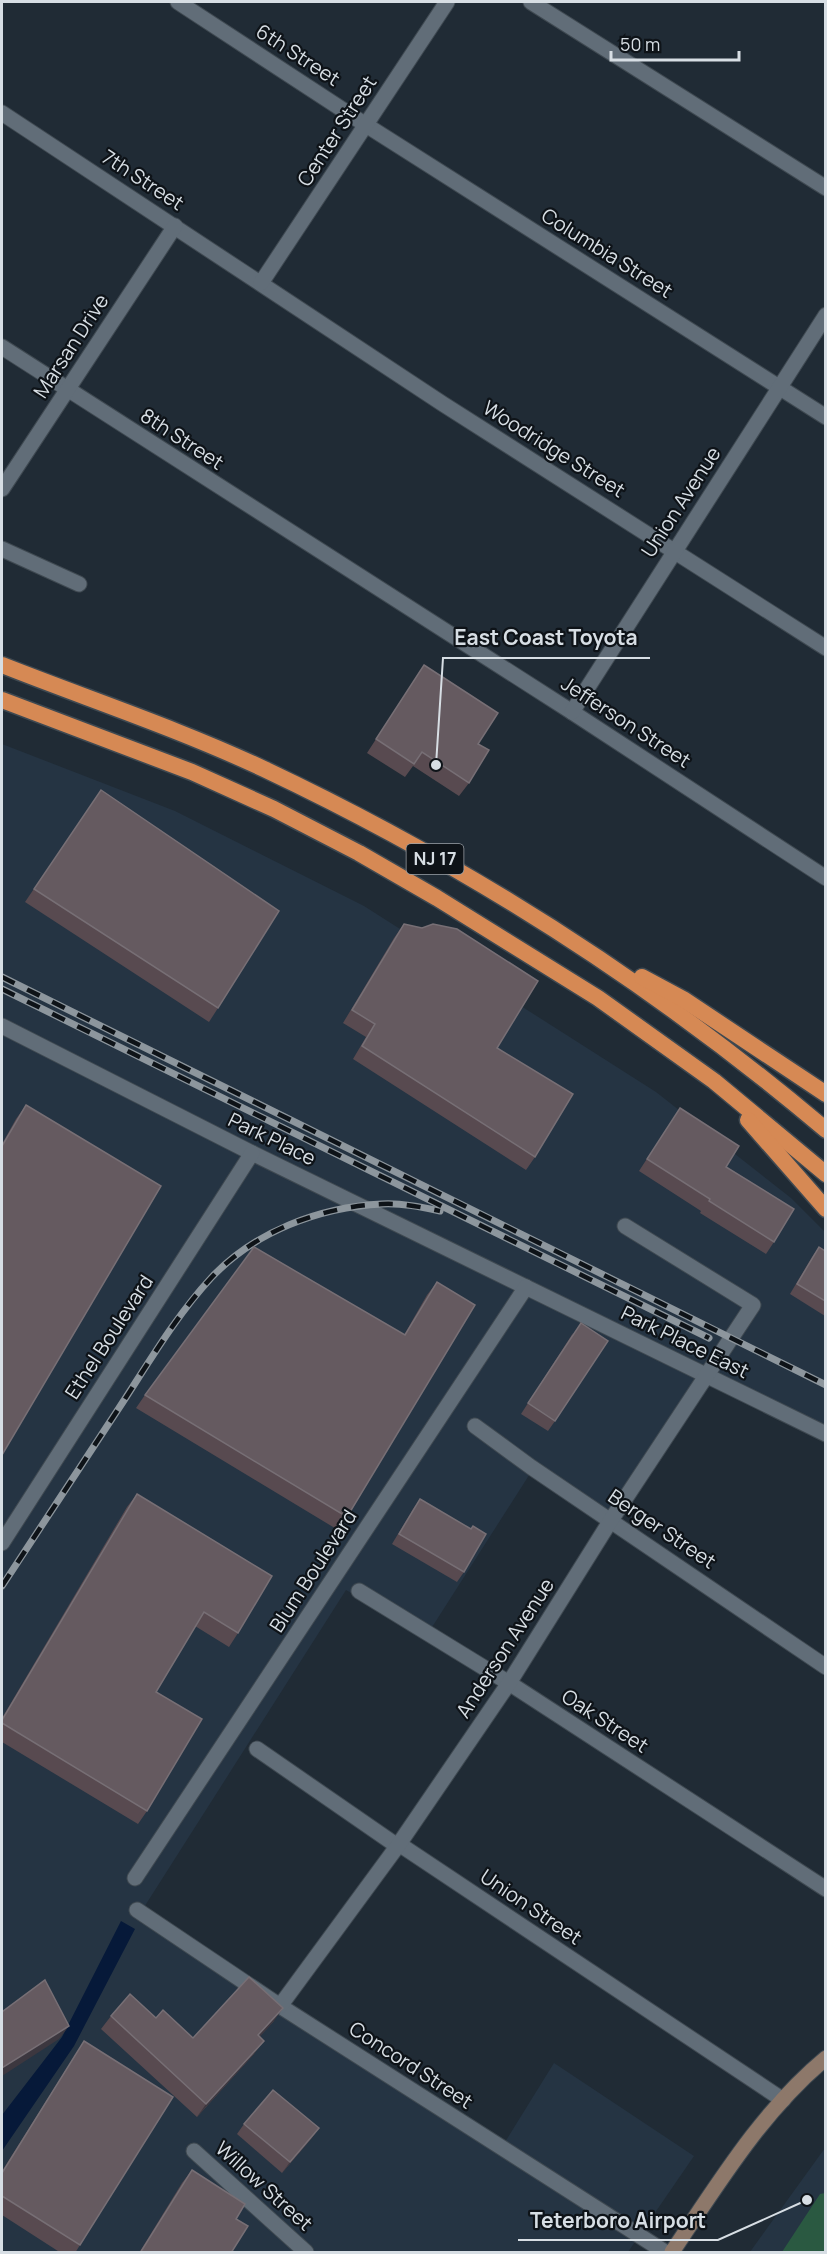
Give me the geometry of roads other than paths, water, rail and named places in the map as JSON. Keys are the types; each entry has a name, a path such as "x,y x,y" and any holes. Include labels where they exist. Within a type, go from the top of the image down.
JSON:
{"highway":[{"name":"NJ 17","path":"2,665 263,769 376,825 524,910 684,1017 825,1130"},
{"name":"NJ 17","path":"2,700 192,772 274,809 437,897 598,998 714,1081 825,1174"},
{"path":"524,910 683,999 825,1094"},
{"path":"714,1081 825,1209"}],"main road":[{"path":"672,2253 736,2158 783,2100 825,2058"}],"street":[{"name":"6th Street","path":"178,2 366,125"},
{"name":"Center Street","path":"261,283 447,2"},
{"path":"531,2 825,188"},
{"name":"7th Street","path":"2,113 261,283"},
{"name":"Columbia Street","path":"366,125 825,417"},
{"name":"Marsan Drive","path":"2,489 175,226"},
{"name":"Woodridge Street","path":"261,283 443,404 675,550 825,648"},
{"name":"Union Avenue","path":"572,712 825,315"},
{"name":"8th Street","path":"2,347 341,565"},
{"path":"2,549 79,584"},
{"name":"Jefferson Street","path":"341,565 572,712 825,878"},
{"name":"Park Place","path":"2,1026 252,1153 526,1287"},
{"name":"Ethel Boulevard","path":"2,1543 252,1153"},
{"name":"Anderson Avenue","path":"280,2006 399,1844 509,1683 611,1520 753,1305 625,1226"},
{"name":"Park Place East","path":"526,1287 825,1434"},
{"name":"Blum Boulevard","path":"135,1878 526,1287"},
{"name":"Berger Street","path":"475,1426 531,1467 825,1666"},
{"name":"Oak Street","path":"359,1591 509,1683 825,1889"},
{"name":"Union Street","path":"257,1749 393,1843 399,1844 783,2100"},
{"name":"Concord Street","path":"137,1910 280,2006 665,2253"},
{"name":"Willow Street","path":"194,2151 306,2253"}],"water":[{"path":"121,1921 135,1929 74,2046 2,2151 2,2115 62,2037"}],"railway":[{"path":"2,977 826,1385"},
{"path":"2,989 709,1338"},
{"path":"2,1586 174,1325 198,1293 228,1262 267,1235 335,1210 389,1204 440,1211"}],"place":[{"name":"East Coast Toyota","path":"436,765"},
{"name":"Teterboro Airport","path":"807,2200"}]}
